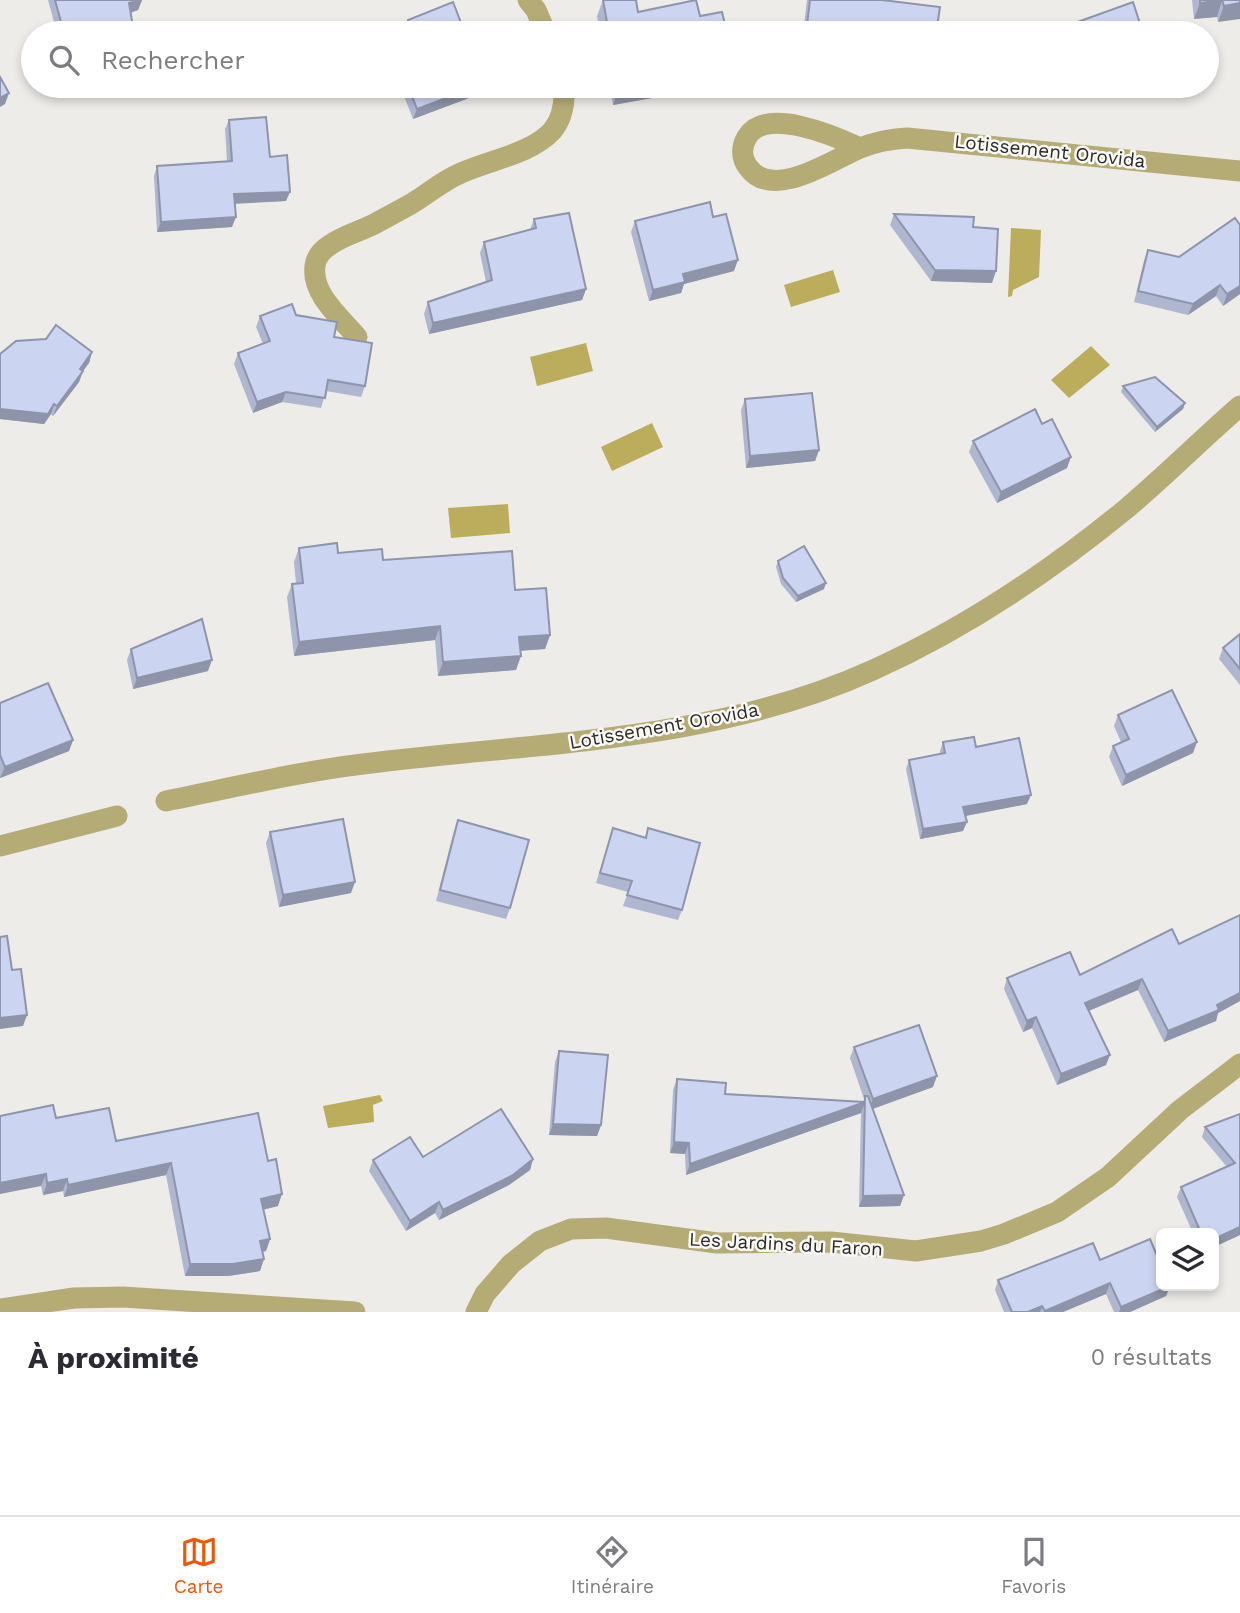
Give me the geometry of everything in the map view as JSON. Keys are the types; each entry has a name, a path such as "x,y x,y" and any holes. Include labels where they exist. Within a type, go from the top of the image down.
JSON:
{"street":[{"path":"528,0 541,21"},
{"path":"357,337 325,300 316,285 314,269 317,257 328,246 376,223 456,175 535,144 551,132 559,120 564,108 564,98"},
{"name":"Lotissement Orovida","path":"860,148 813,130 773,123 755,127 744,141 742,150 743,158 753,174 762,178 787,179 807,174 860,148 890,139 929,139 1240,172"},
{"name":"Lotissement Orovida","path":"166,801 361,764 562,745 647,732 734,716 809,695 871,671 929,642 1042,574 1128,507 1240,406"},
{"path":"0,846 117,816"},
{"name":"Les Jardins du Faron","path":"476,1312 485,1294 511,1264 540,1241 571,1229 606,1228 716,1243 831,1242 916,1251 969,1244 1004,1234 1057,1212 1108,1177 1180,1110 1240,1064"},
{"path":"0,1309 53,1300 122,1297 355,1312"}],"shaded area":[{"path":"1011,228 1041,230 1039,277 1013,290 1012,296 1008,297"},
{"path":"833,270 840,292 791,307 784,285"},
{"path":"586,343 593,371 537,386 530,357"},
{"path":"1091,346 1110,365 1069,398 1051,380"},
{"path":"652,423 663,447 612,471 601,447"},
{"path":"508,504 510,533 451,538 448,508"},
{"path":"380,1095 383,1101 373,1105 374,1122 328,1128 323,1106"}],"building":[{"path":"55,0 141,0 129,3 132,21 61,21"},
{"path":"603,0 636,0 638,12 696,0 700,16 722,12 724,21 607,21"},
{"path":"810,0 882,0 940,7 938,21 807,21"},
{"path":"1200,0 1222,0 1200,3"},
{"path":"1222,0 1240,0 1240,3 1224,6"},
{"path":"453,2 460,21 408,21"},
{"path":"1133,2 1139,21 1080,21"},
{"path":"0,77 9,93 0,98"},
{"path":"413,98 446,98 417,109"},
{"path":"266,117 270,157 287,155 290,192 234,194 236,217 161,222 157,166 232,161 229,120"},
{"path":"710,202 713,217 726,214 738,260 683,274 685,282 653,290 635,221"},
{"path":"569,213 586,289 433,323 428,302 492,280 484,242 536,228 534,219"},
{"path":"894,214 974,217 973,227 998,229 996,271 935,270"},
{"path":"1235,218 1240,225 1240,286 1227,294 1220,285 1193,304 1138,291 1148,250 1179,257"},
{"path":"292,304 296,315 337,322 334,337 372,343 365,386 328,380 325,398 286,392 257,402 238,353 270,341 260,316"},
{"path":"56,325 92,352 80,369 83,371 48,414 0,409 0,354 16,341 46,339"},
{"path":"1155,377 1185,403 1157,427 1123,386"},
{"path":"812,393 819,450 750,456 745,399"},
{"path":"1035,409 1042,424 1052,419 1071,457 1001,492 973,441"},
{"path":"337,543 338,553 382,549 383,560 512,551 515,590 546,588 550,635 519,637 521,656 443,662 440,626 299,642 292,584 303,583 299,548"},
{"path":"804,546 826,583 798,596 783,578 778,561"},
{"path":"202,619 212,660 137,678 131,649"},
{"path":"1240,634 1240,669 1223,648"},
{"path":"48,683 73,740 5,767 0,755 0,703"},
{"path":"1172,690 1197,742 1126,775 1113,746 1129,739 1118,715"},
{"path":"974,737 976,747 1019,738 1031,795 963,807 967,822 923,829 909,760 945,753 943,742"},
{"path":"343,819 355,882 283,895 270,832"},
{"path":"458,820 529,840 510,908 440,890"},
{"path":"613,828 646,838 648,828 700,843 682,910 627,895 632,881 600,873"},
{"path":"1240,915 1240,993 1217,1005 1219,1010 1168,1031 1142,979 1085,1003 1110,1055 1061,1074 1036,1017 1027,1021 1007,978 1070,952 1080,975 1172,929 1179,944"},
{"path":"7,936 12,970 21,969 27,1015 0,1018 0,937"},
{"path":"919,1025 937,1076 873,1099 854,1047"},
{"path":"559,1051 608,1055 601,1125 553,1124"},
{"path":"677,1079 726,1083 725,1094 865,1102 690,1164 689,1143 674,1142"},
{"path":"865,1096 868,1096 904,1195 863,1196"},
{"path":"53,1105 56,1118 109,1108 116,1141 258,1113 268,1161 276,1159 282,1194 261,1199 270,1239 260,1241 264,1259 233,1264 190,1264 171,1163 68,1185 67,1179 47,1183 46,1174 0,1183 0,1116"},
{"path":"501,1109 533,1159 513,1175 443,1210 439,1202 410,1221 373,1160 410,1137 423,1157"},
{"path":"1240,1114 1240,1227 1219,1237 1219,1228 1199,1228 1181,1187 1235,1163 1205,1127"},
{"path":"1150,1239 1156,1253 1156,1291 1158,1291 1121,1307 1110,1283 1045,1311 1042,1306 1028,1312 1012,1312 998,1280 1093,1243 1100,1260"}]}
